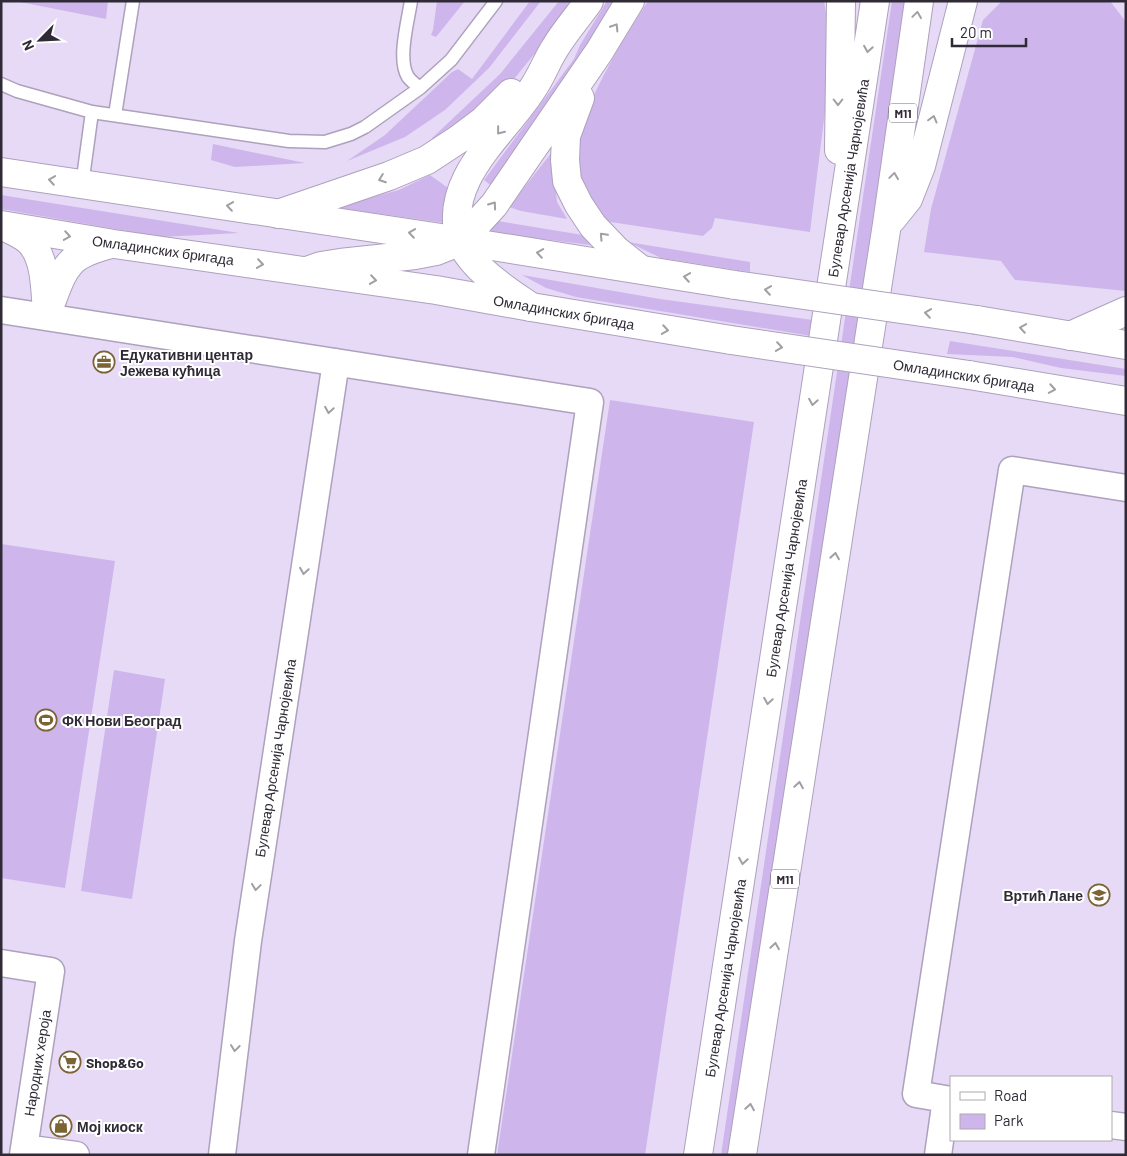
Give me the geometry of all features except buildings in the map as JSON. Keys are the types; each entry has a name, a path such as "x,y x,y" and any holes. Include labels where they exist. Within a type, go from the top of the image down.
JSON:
{"main road":[{"path":"531,307 482,270 470,258 460,241 458,209 460,197 483,152 533,88 556,47 589,1"},
{"path":"307,271 321,266 340,263 436,251 460,241 494,205 599,52 630,1"},
{"path":"841,1 838,132 842,216"},
{"name":"Булевар Арсенија Чарнојевића","path":"698,1155 876,1"},
{"name":"M11","path":"742,1155 887,224 919,1"},
{"path":"887,224 908,200 921,166 963,1"},
{"path":"278,214 382,179 427,160 459,140 483,121 556,47"},
{"path":"599,52 566,136 565,160 568,181 579,205 593,226 616,250 640,269"},
{"path":"1,172 460,241 735,285 977,320 1126,345"},
{"path":"3,225 22,235 31,243 39,257 43,272 47,314"},
{"name":"Омладинских бригада","path":"3,225 114,244 436,290 731,340 969,375 1126,401"},
{"path":"47,314 62,275 71,262 94,248 114,244"},
{"path":"1070,336 1126,311"}],"street":[{"path":"1,310 47,314 590,402 481,1155"},
{"name":"Булевар Арсенија Чарнојевића","path":"222,1155 248,941 336,362"},
{"path":"938,1155 949,1099 916,1094 1012,470 1126,488"},
{"name":"Народних хероја","path":"1,963 51,971 24,1151"},
{"path":"1112,1125 1126,1127"},
{"path":"24,1151 76,1155"}],"lane":[{"path":"115,116 132,1"},
{"path":"411,1 403,57 404,68 408,77 420,88"},
{"path":"1,84 17,91 92,112 289,141 325,142 351,134 365,127 420,88 451,60 496,1"},
{"path":"82,185 92,112"}],"green space":[{"path":"15,1 108,1 106,19"},
{"path":"437,1 465,1 436,37 431,35"},
{"path":"530,1 541,1 489,68 445,110 405,137 347,161 385,135 452,72 458,69 472,79"},
{"path":"559,1 577,1 502,94 430,152 432,138 500,74"},
{"path":"607,1 619,1 493,187 484,180 574,59 580,45"},
{"path":"648,1 824,1 826,13 826,103 810,232 715,218 712,228 703,236 604,221 587,195 578,175 578,147 582,126 601,81"},
{"path":"892,1 910,1 738,1155 721,1155"},
{"path":"1002,1 1110,1 1126,22 1126,291 1015,280 1001,261 924,252 931,209 983,20"},
{"path":"213,144 305,163 235,167 211,160"},
{"path":"552,152 557,202 567,219 509,207"},
{"path":"430,175 451,190 445,223 338,208 342,205 399,190"},
{"path":"1,195 239,233 161,237 1,209"},
{"path":"498,221 583,235 590,245 487,232"},
{"path":"628,242 750,262 750,272 661,258"},
{"path":"522,275 660,299 813,320 811,336 576,297 546,288"},
{"path":"950,341 1126,369 1126,376 1061,368 1013,357 947,354"},
{"path":"610,400 754,422 645,1155 497,1155"},
{"name":"ФК Нови Београд","path":"1,544 115,561 65,888 1,878"},
{"path":"114,670 165,679 132,899 81,891"}],"place":[{"name":"Едукативни центар Јежева кућица","path":"104,362"},
{"name":"ФК Нови Београд","path":"46,720"},
{"name":"Вртић Лане","path":"1099,895"},
{"name":"Shop&Go","path":"70,1062"},
{"name":"Мој киоск","path":"61,1126"}]}
